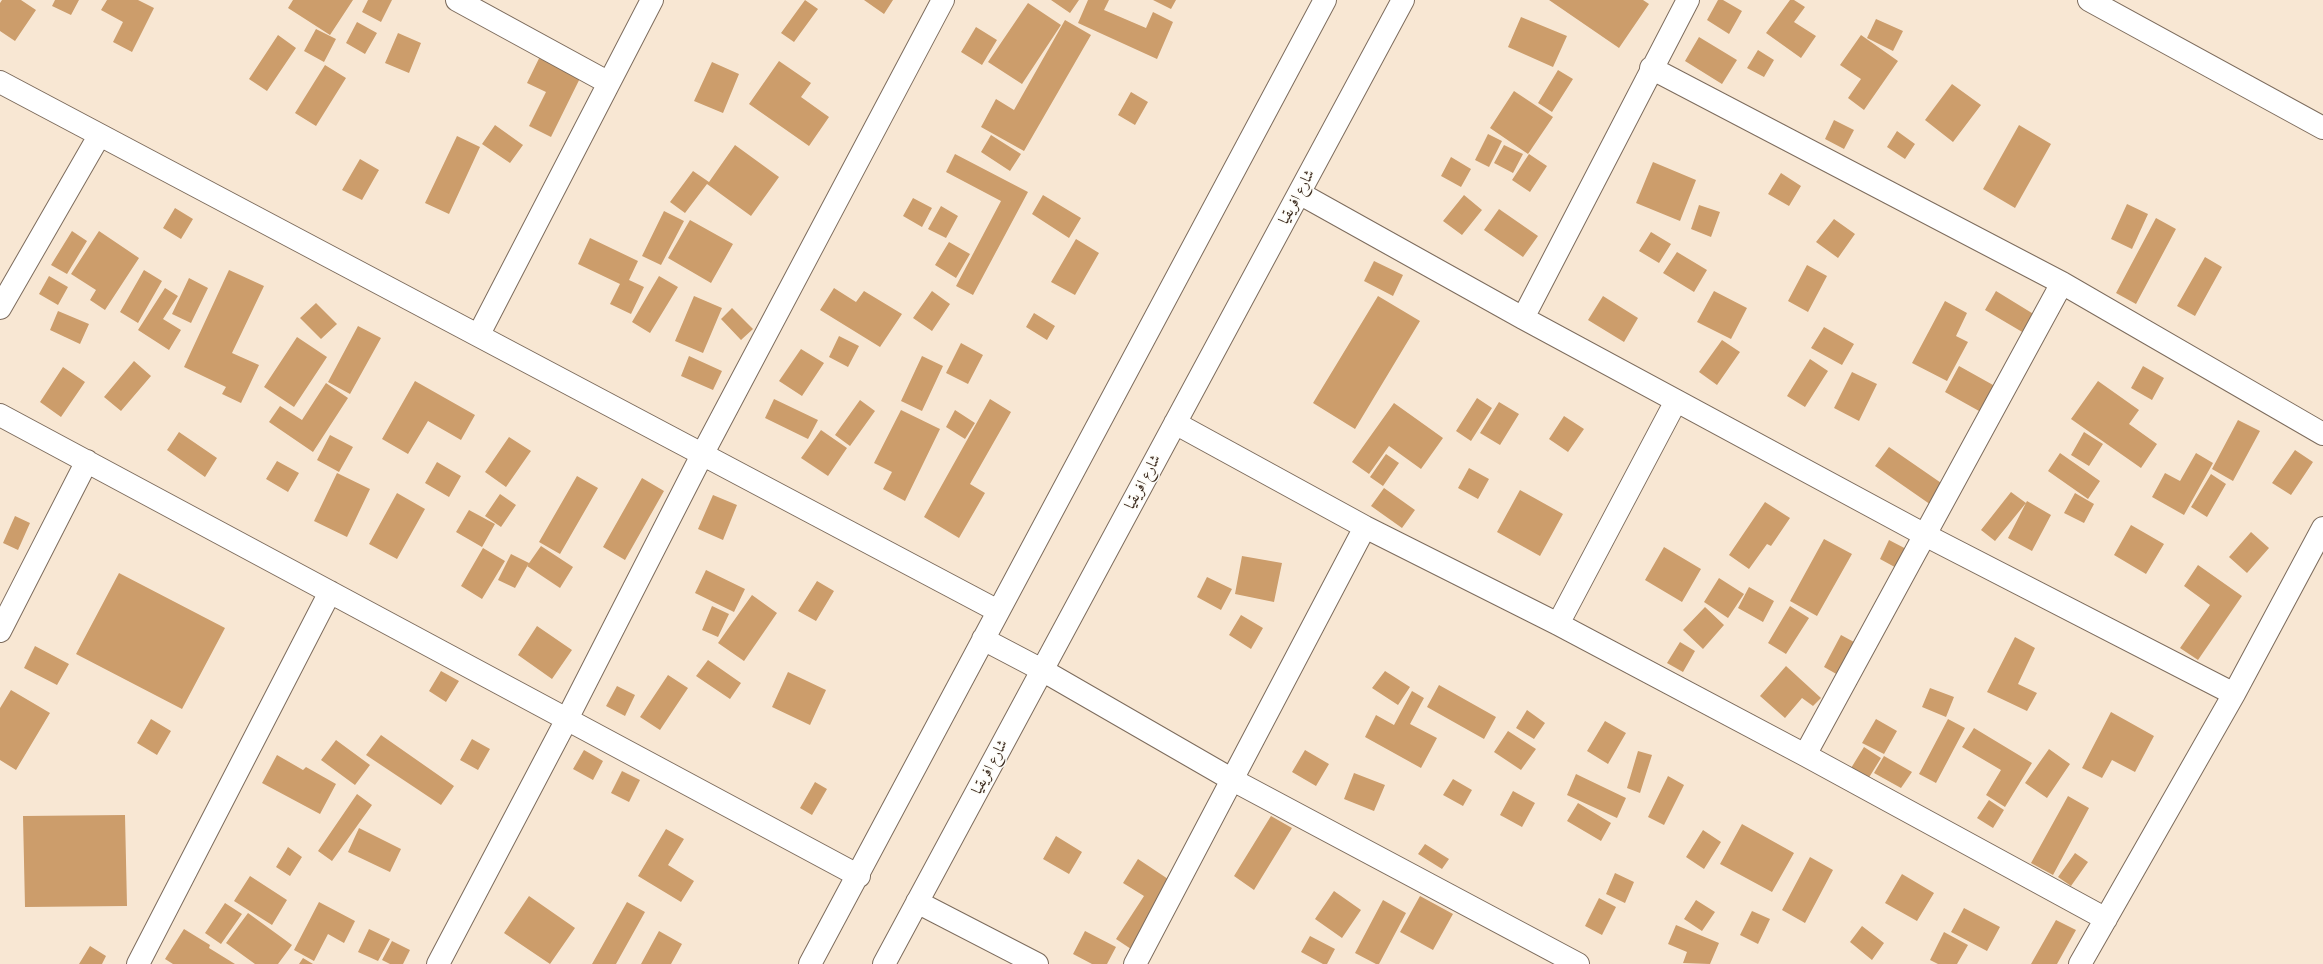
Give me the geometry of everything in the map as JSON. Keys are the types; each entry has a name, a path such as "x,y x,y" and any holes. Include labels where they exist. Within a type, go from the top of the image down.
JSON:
{"street":[{"path":"457,0 609,83"},
{"path":"479,334 652,0"},
{"path":"438,964 567,719 703,453 943,0"},
{"path":"810,964 859,876 998,610 1325,0"},
{"name":"شارع افريقيا","path":"884,964 1402,0"},
{"path":"1523,318 1651,68 1688,0"},
{"path":"2089,0 2323,128"},
{"path":"1651,68 2062,283 2323,434"},
{"path":"0,82 99,136 479,334 998,610"},
{"path":"0,308 99,136"},
{"path":"1299,193 1523,318 1925,535 2234,694"},
{"path":"1805,755 2062,283"},
{"path":"1558,624 1676,401"},
{"path":"0,415 859,876"},
{"path":"1175,423 1365,527 1558,624 1805,755 2106,919"},
{"path":"0,631 87,461"},
{"path":"1135,964 1231,779 1365,527"},
{"path":"2080,964 2234,694 2323,528"},
{"path":"138,964 330,592"},
{"path":"983,639 1042,670 1231,779 1578,964"},
{"path":"917,902 1037,964"}],"building":[{"path":"2,0 21,0 36,10 15,41 0,31 0,3"},
{"path":"55,0 79,0 71,15 52,6"},
{"path":"107,0 138,0 154,8 132,52 113,42 123,22 101,10"},
{"path":"293,0 353,0 330,35 288,8"},
{"path":"368,0 392,0 381,22 362,12"},
{"path":"805,0 818,9 794,42 781,33"},
{"path":"864,0 893,0 884,14"},
{"path":"1051,0 1079,0 1070,13"},
{"path":"1088,0 1109,0 1104,10 1146,28 1153,12 1173,22 1157,59 1078,23"},
{"path":"1153,0 1176,0 1171,9"},
{"path":"1549,0 1643,0 1649,4 1619,48"},
{"path":"1718,0 1723,0 1742,11 1729,34 1707,20"},
{"path":"1790,0 1794,0 1805,7 1794,22 1816,36 1801,58 1766,33"},
{"path":"1028,3 1061,25 1022,84 988,62"},
{"path":"1521,17 1567,36 1553,67 1508,47"},
{"path":"1876,19 1903,31 1893,51 1867,38"},
{"path":"1065,20 1091,35 1024,151 981,127 996,99 1014,110"},
{"path":"357,22 377,33 365,54 346,43"},
{"path":"976,27 997,40 982,65 961,52"},
{"path":"316,29 336,39 324,62 304,51"},
{"path":"398,33 421,43 409,73 385,63"},
{"path":"278,35 296,48 267,91 249,79"},
{"path":"1861,35 1898,61 1864,110 1848,98 1861,79 1840,65"},
{"path":"1699,37 1737,60 1722,84 1685,61"},
{"path":"548,40 589,60 551,137 529,126 546,92 527,83"},
{"path":"1758,50 1774,60 1764,77 1747,68"},
{"path":"779,61 811,83 801,97 829,117 809,146 749,104"},
{"path":"712,62 739,74 723,113 694,101"},
{"path":"325,65 346,78 316,126 295,113"},
{"path":"1558,70 1573,79 1552,112 1538,103"},
{"path":"1952,84 1981,105 1953,142 1925,120"},
{"path":"1514,91 1553,117 1528,154 1490,128"},
{"path":"1131,92 1148,102 1135,125 1118,115"},
{"path":"1834,120 1854,130 1844,149 1825,139"},
{"path":"495,125 523,145 510,163 482,144"},
{"path":"2019,125 2051,144 2015,208 1983,189"},
{"path":"1897,131 1915,144 1905,159 1887,147"},
{"path":"1488,134 1502,141 1489,167 1475,160"},
{"path":"991,135 1021,154 1010,171 981,152"},
{"path":"457,136 480,147 449,214 425,203"},
{"path":"735,145 779,177 751,216 707,184 685,213 670,202 693,171 709,182"},
{"path":"1504,145 1523,154 1513,173 1494,163"},
{"path":"955,154 1028,192 973,295 956,286 1001,201 946,172"},
{"path":"1529,154 1547,166 1530,192 1512,180"},
{"path":"1451,157 1471,169 1461,187 1441,176"},
{"path":"360,159 379,170 362,200 342,190"},
{"path":"1653,162 1696,180 1680,221 1636,203"},
{"path":"1781,173 1801,186 1789,206 1768,194"},
{"path":"1043,195 1081,218 1069,238 1032,214"},
{"path":"1464,195 1482,210 1462,235 1443,221"},
{"path":"913,198 932,208 922,227 903,216"},
{"path":"2127,204 2148,214 2132,249 2111,239"},
{"path":"1699,205 1720,212 1711,237 1691,229"},
{"path":"941,206 958,216 946,238 928,229"},
{"path":"175,208 193,219 181,239 163,228"},
{"path":"1499,209 1538,236 1523,257 1484,230"},
{"path":"664,211 684,221 661,265 642,256"},
{"path":"2156,218 2176,229 2136,304 2116,293"},
{"path":"1834,219 1855,234 1838,258 1816,242"},
{"path":"690,220 733,244 711,283 668,258"},
{"path":"72,231 87,241 67,274 51,265"},
{"path":"99,231 139,258 105,310 90,300 96,290 71,274"},
{"path":"1651,232 1671,244 1659,263 1639,251"},
{"path":"590,238 638,261 629,280 644,287 631,314 610,304 620,284 578,264"},
{"path":"1076,239 1099,253 1075,295 1051,282"},
{"path":"949,242 970,254 956,278 935,265"},
{"path":"1677,252 1707,270 1694,292 1663,273"},
{"path":"2205,257 2222,267 2195,316 2177,306"},
{"path":"1374,261 1403,275 1393,296 1364,281"},
{"path":"1807,265 1827,276 1808,312 1788,301"},
{"path":"144,270 162,281 138,323 120,312"},
{"path":"229,270 264,286 232,353 259,365 241,403 222,394 226,387 184,367"},
{"path":"49,276 68,287 58,305 39,294"},
{"path":"659,276 678,287 650,333 632,322"},
{"path":"189,278 208,288 191,323 172,314"},
{"path":"165,288 178,296 163,319 181,330 169,350 138,330"},
{"path":"834,288 856,302 864,291 902,314 880,347 820,310"},
{"path":"932,291 950,304 932,331 913,318"},
{"path":"1714,291 1747,308 1731,339 1697,322"},
{"path":"1996,291 2040,318 2029,336 1985,310"},
{"path":"694,296 722,308 703,353 675,341"},
{"path":"1378,296 1420,321 1355,429 1313,403"},
{"path":"1603,296 1638,318 1624,342 1588,320"},
{"path":"1945,301 1967,313 1956,336 1968,342 1947,381 1912,363"},
{"path":"316,303 337,324 321,339 300,318"},
{"path":"732,308 753,329 741,340 721,319"},
{"path":"58,311 89,324 80,344 50,330"},
{"path":"1034,313 1055,326 1047,340 1026,327"},
{"path":"358,326 381,338 350,394 328,382"},
{"path":"1824,327 1854,344 1842,365 1811,348"},
{"path":"839,336 859,346 848,367 829,357"},
{"path":"297,337 327,357 294,407 264,387"},
{"path":"1722,340 1740,352 1717,385 1699,372"},
{"path":"961,343 983,355 968,384 946,373"},
{"path":"801,349 824,363 802,396 779,381"},
{"path":"689,356 722,371 713,390 681,376"},
{"path":"922,356 943,366 922,411 901,401"},
{"path":"1810,359 1828,371 1805,407 1787,396"},
{"path":"134,361 151,376 121,411 104,397"},
{"path":"1959,366 2002,390 1988,416 1945,392"},
{"path":"2143,366 2164,378 2152,400 2131,388"},
{"path":"63,367 85,382 61,417 40,402"},
{"path":"1852,372 1877,384 1859,421 1834,408"},
{"path":"415,381 475,415 461,440 428,421 408,454 382,439"},
{"path":"2098,381 2139,410 2129,424 2157,444 2141,468 2071,419"},
{"path":"326,383 348,398 313,452 269,422 280,406 302,420"},
{"path":"1477,398 1492,408 1471,441 1456,431"},
{"path":"774,399 818,420 808,439 765,418"},
{"path":"990,399 1011,412 970,484 985,493 959,538 924,517"},
{"path":"860,400 875,411 850,446 835,435"},
{"path":"1499,402 1519,414 1500,445 1480,433"},
{"path":"1394,403 1443,438 1421,469 1389,446 1369,474 1352,462"},
{"path":"901,410 940,429 905,501 883,489 892,472 874,463"},
{"path":"955,410 975,423 965,439 946,427"},
{"path":"1564,416 1584,429 1568,452 1549,439"},
{"path":"2238,420 2260,431 2233,481 2212,469"},
{"path":"821,430 847,448 828,476 801,458"},
{"path":"179,432 217,458 205,477 167,450"},
{"path":"2084,432 2103,444 2089,466 2071,455"},
{"path":"330,435 353,447 339,472 317,460"},
{"path":"509,437 531,451 506,487 485,472"},
{"path":"1889,447 1947,487 1934,507 1875,466"},
{"path":"2295,450 2313,462 2291,495 2272,483"},
{"path":"2060,453 2100,481 2088,499 2048,471"},
{"path":"2196,453 2213,463 2184,515 2152,497 2165,473 2180,481"},
{"path":"1386,454 1399,463 1383,486 1370,477"},
{"path":"277,461 299,473 288,492 266,479"},
{"path":"437,462 461,476 449,497 425,483"},
{"path":"1469,468 1489,479 1478,499 1458,488"},
{"path":"337,473 370,489 347,537 314,521"},
{"path":"2211,474 2226,484 2207,517 2191,507"},
{"path":"577,476 598,488 560,554 539,542"},
{"path":"642,478 664,491 625,560 603,547"},
{"path":"1384,488 1415,510 1402,528 1371,506"},
{"path":"1520,490 1563,514 1540,556 1497,532"},
{"path":"2011,492 2026,503 1995,541 1981,530"},
{"path":"397,493 425,509 397,559 369,544"},
{"path":"2075,493 2094,504 2084,523 2064,513"},
{"path":"500,494 516,505 501,527 485,516"},
{"path":"713,495 737,505 723,540 698,529"},
{"path":"2027,501 2051,515 2032,551 2008,538"},
{"path":"1765,502 1790,518 1771,546 1767,544 1749,569 1729,555"},
{"path":"469,510 495,524 482,547 456,532"},
{"path":"15,516 30,523 18,550 3,543"},
{"path":"2131,525 2164,544 2146,574 2114,555"},
{"path":"2251,532 2269,548 2247,573 2229,557"},
{"path":"1824,539 1852,554 1817,616 1790,601"},
{"path":"1889,540 1912,552 1902,571 1880,559"},
{"path":"541,546 573,567 560,588 527,566"},
{"path":"1664,547 1701,569 1682,602 1645,580"},
{"path":"483,548 505,561 482,599 461,586"},
{"path":"511,554 529,563 515,588 498,580"},
{"path":"1242,556 1282,563 1274,602 1235,594"},
{"path":"2198,565 2242,596 2198,660 2180,648 2210,605 2184,586"},
{"path":"706,570 745,589 734,612 695,593"},
{"path":"119,573 225,628 182,709 76,654"},
{"path":"1207,577 1232,589 1221,610 1197,597"},
{"path":"1719,578 1744,594 1728,618 1704,602"},
{"path":"817,581 834,591 816,621 798,611"},
{"path":"1749,587 1774,601 1763,622 1738,608"},
{"path":"752,595 777,613 744,661 718,643"},
{"path":"712,606 729,614 718,637 702,630"},
{"path":"1790,606 1809,618 1786,654 1768,643"},
{"path":"1705,607 1724,625 1703,649 1683,630"},
{"path":"1241,615 1263,628 1251,649 1229,635"},
{"path":"537,626 572,650 552,679 518,655"},
{"path":"1841,635 1865,648 1847,680 1824,667"},
{"path":"2015,637 2035,648 2018,684 2037,693 2027,711 1987,692"},
{"path":"1680,642 1695,651 1683,672 1667,663"},
{"path":"35,646 69,664 57,685 24,668"},
{"path":"708,660 741,683 730,699 696,676"},
{"path":"1786,666 1821,698 1813,706 1802,698 1785,718 1760,696"},
{"path":"441,671 459,681 446,702 429,691"},
{"path":"1385,671 1410,687 1398,705 1372,688"},
{"path":"788,672 826,690 810,725 772,707"},
{"path":"668,675 688,688 660,730 640,717"},
{"path":"1439,685 1496,717 1484,739 1427,707"},
{"path":"617,686 635,695 625,716 606,706"},
{"path":"1930,688 1954,697 1946,717 1922,707"},
{"path":"11,690 50,713 16,770 0,760 0,708"},
{"path":"1412,691 1424,698 1410,724 1437,738 1421,768 1365,737 1376,715 1394,725"},
{"path":"1527,710 1545,723 1534,739 1516,728"},
{"path":"2111,712 2154,736 2135,772 2112,760 2102,778 2082,768"},
{"path":"151,719 171,731 157,755 137,743"},
{"path":"1876,719 1897,731 1884,754 1862,743"},
{"path":"1948,719 1965,728 1936,783 1919,774"},
{"path":"1605,721 1626,733 1608,764 1587,751"},
{"path":"1974,728 2032,763 2005,807 1986,795 2001,770 1962,747"},
{"path":"1508,731 1536,749 1521,770 1494,752"},
{"path":"381,735 454,786 441,805 366,755"},
{"path":"472,739 490,749 478,770 460,760"},
{"path":"336,740 370,765 355,785 321,760"},
{"path":"1864,747 1881,758 1865,784 1848,773"},
{"path":"2049,749 2070,764 2047,798 2025,783"},
{"path":"584,750 603,761 593,780 573,769"},
{"path":"1305,750 1329,764 1316,786 1292,772"},
{"path":"1638,751 1652,755 1640,793 1627,788"},
{"path":"277,755 303,770 306,767 336,784 320,814 262,783"},
{"path":"1884,756 1912,772 1901,788 1874,773"},
{"path":"622,771 640,780 629,802 611,793"},
{"path":"1354,773 1385,785 1374,811 1344,799"},
{"path":"1576,774 1626,798 1617,818 1567,795"},
{"path":"1668,776 1684,785 1664,825 1648,817"},
{"path":"1453,779 1472,790 1463,806 1443,795"},
{"path":"815,782 827,789 812,815 800,808"},
{"path":"1513,791 1535,803 1522,827 1500,815"},
{"path":"357,794 372,805 332,861 318,851"},
{"path":"2068,796 2089,808 2053,875 2031,863"},
{"path":"1989,800 2004,810 1993,828 1977,818"},
{"path":"1578,803 1611,823 1601,841 1567,821"},
{"path":"125,815 127,906 25,907 23,816"},
{"path":"1271,816 1292,828 1254,890 1234,876"},
{"path":"1742,824 1794,853 1772,892 1720,864"},
{"path":"359,828 401,849 390,872 348,852"},
{"path":"666,829 684,839 668,865 694,881 681,902 638,876"},
{"path":"1703,830 1721,842 1704,869 1686,857"},
{"path":"1056,836 1082,852 1069,874 1043,859"},
{"path":"1425,844 1449,859 1442,869 1418,854"},
{"path":"288,847 302,857 290,876 276,867"},
{"path":"2075,853 2088,862 2071,886 2058,877"},
{"path":"1810,857 1833,870 1805,923 1782,910"},
{"path":"1138,859 1177,885 1134,951 1116,939 1144,896 1123,883"},
{"path":"1615,873 1634,882 1625,903 1606,894"},
{"path":"1902,874 1934,893 1917,921 1885,903"},
{"path":"250,876 287,900 272,925 234,901"},
{"path":"1334,891 1361,910 1342,938 1315,919"},
{"path":"529,896 575,928 550,964 504,933"},
{"path":"1420,896 1453,914 1433,950 1400,932"},
{"path":"1599,898 1616,907 1602,935 1585,926"},
{"path":"1383,900 1406,913 1379,964 1376,964 1355,953"},
{"path":"1696,900 1715,912 1702,931 1684,919"},
{"path":"319,902 355,921 344,943 328,934 314,961 294,950"},
{"path":"627,902 645,912 616,964 592,964"},
{"path":"225,903 242,914 221,944 205,933"},
{"path":"1964,908 2000,927 1987,951 1951,932"},
{"path":"1752,911 1770,919 1758,944 1740,935"},
{"path":"248,913 292,945 278,964 255,964 226,943"},
{"path":"2056,920 2076,930 2057,964 2031,964"},
{"path":"1676,925 1719,943 1710,964 1683,963 1687,952 1668,944"},
{"path":"1862,926 1884,943 1872,960 1850,942"},
{"path":"184,929 210,945 209,948 235,964 173,964 165,959"},
{"path":"369,929 390,939 378,961 358,952"},
{"path":"659,931 682,944 671,964 641,964"},
{"path":"1085,931 1116,947 1107,964 1092,964 1073,954"},
{"path":"1944,932 1968,945 1957,964 1938,964 1930,960"},
{"path":"1310,936 1335,949 1327,964 1323,964 1301,952"},
{"path":"392,941 410,950 403,964 390,964 382,960"},
{"path":"90,946 106,956 102,964 79,964"},
{"path":"303,958 313,964 299,964"}]}
